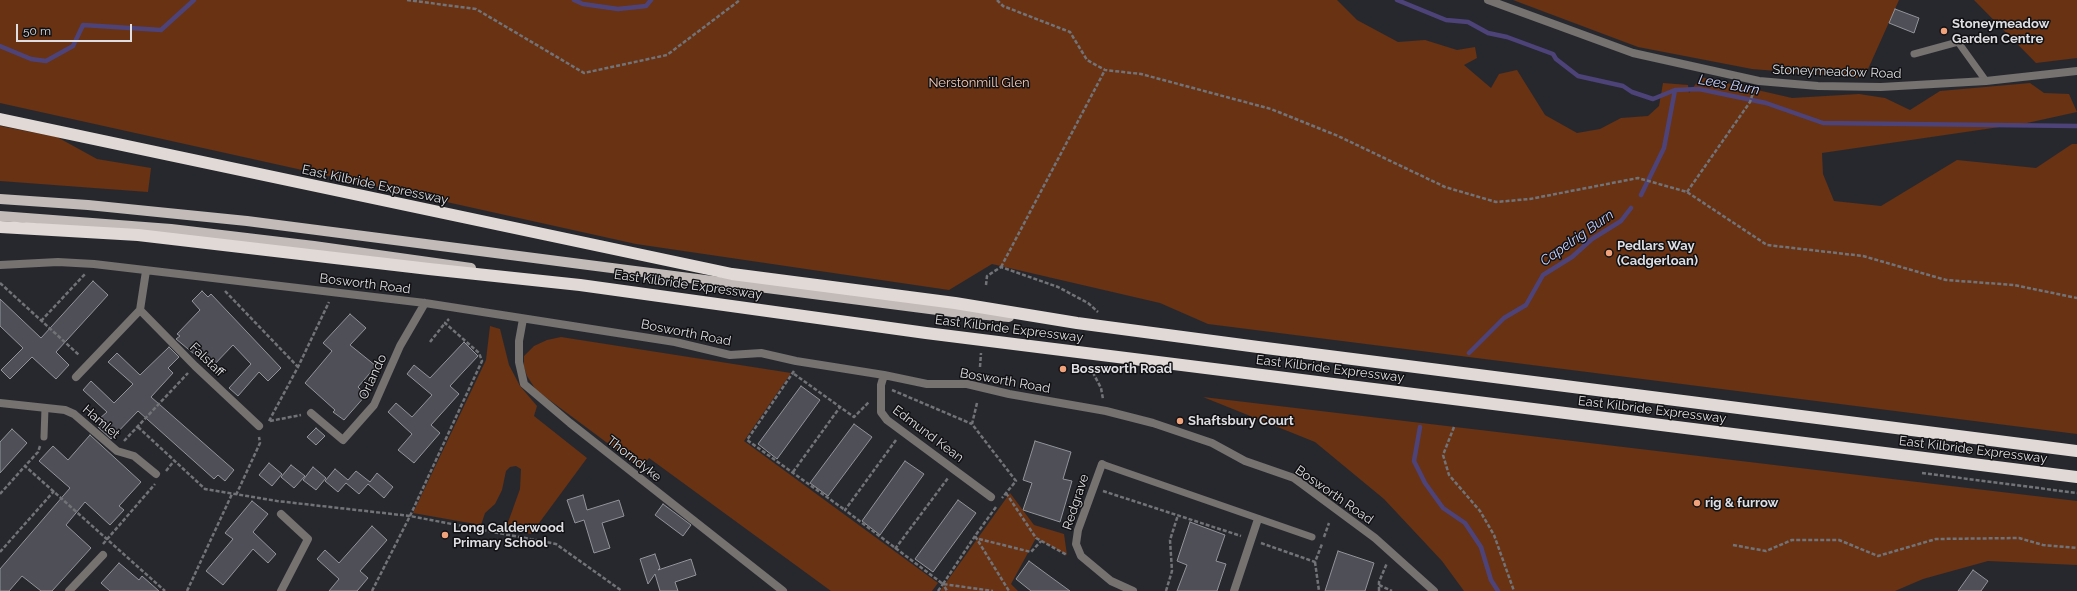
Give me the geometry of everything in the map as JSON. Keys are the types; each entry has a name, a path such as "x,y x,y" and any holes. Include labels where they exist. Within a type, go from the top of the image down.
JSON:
{"highway":[{"name":"East Kilbride Expressway","path":"0,119 732,274 955,303 1077,323 2077,451"},
{"name":"East Kilbride Expressway","path":"0,227 138,235 429,270 580,285 926,332 2077,478"}],"main road":[{"name":"East Kilbride Expressway","path":"0,199 88,205 247,221 953,312 1077,323"},
{"name":"East Kilbride Expressway","path":"0,216 126,224 229,235 425,261 580,285"}],"street":[{"name":"Stoneymeadow Road","path":"1488,0 1633,53 1759,81 1818,86 1881,87 1986,81 2077,71"},
{"name":"Bosworth Road","path":"0,265 58,262 425,303 523,320 585,327 668,341 730,355 761,352 796,361 884,375 927,384 967,384 1009,394 1106,411 1153,423 1212,443 1245,462 1294,478 1392,552 1434,591"},
{"path":"76,377 140,310 146,271"},
{"name":"Orlando","path":"311,413 343,440 374,405 400,346 425,303"},
{"name":"Falstaff","path":"140,310 195,366 259,426"},
{"name":"Thorndyke","path":"523,320 518,342 519,362 524,384 570,423 783,591"},
{"name":"Edmund Kean","path":"884,375 881,388 881,412 887,420 903,430 991,497"},
{"name":"Hamlet","path":"0,403 65,410 74,414 117,451 134,456 156,474"},
{"name":"Redgrave","path":"1081,556 1076,544 1078,530 1102,464"},
{"path":"281,514 308,539 282,591"},
{"path":"1234,591 1258,519"},
{"path":"69,591 103,555"},
{"path":"1081,556 1111,581 1133,591"}],"lane":[{"path":"1914,54 1958,42 1986,81"},
{"path":"44,436 45,408"},
{"path":"1102,464 1312,537"}],"path":[{"path":"407,0 476,9 584,73 667,55 740,0"},
{"path":"997,0 1004,6 1070,32 1087,60 1105,70 1141,74 1271,109 1338,136 1445,187 1496,202 1530,199 1638,178 1687,192 1767,244 1864,256 1946,280 2014,285 2077,298"},
{"path":"986,285 987,276 1001,267 1105,70"},
{"path":"1687,192 1751,100 1754,91"},
{"path":"1001,267 1058,287 1088,303 1100,313"},
{"path":"41,321 86,273 79,272"},
{"path":"0,283 79,355"},
{"path":"223,289 298,367"},
{"path":"270,421 298,367 333,292"},
{"path":"430,342 446,322 453,316"},
{"path":"372,591 410,516 482,361 480,353 446,322"},
{"path":"980,367 981,350"},
{"path":"1084,352 1101,388 1106,411"},
{"path":"796,361 794,374 747,440 845,510 943,584 993,591"},
{"path":"117,451 195,366"},
{"path":"794,374 854,418 881,388 972,424 1016,481 975,536 938,591"},
{"path":"972,424 977,403"},
{"path":"793,472 840,407"},
{"path":"236,495 260,442 259,426 270,421 311,413"},
{"path":"138,427 205,489 236,495 410,516 556,544 622,591"},
{"path":"1454,427 1443,455 1449,475 1480,511 1494,535 1514,591"},
{"path":"845,510 903,430"},
{"path":"0,494 38,452 44,436"},
{"path":"25,466 165,591"},
{"path":"895,549 955,469"},
{"path":"1093,488 1251,539 1315,562"},
{"path":"108,539 150,490"},
{"path":"0,552 54,491"},
{"path":"1006,493 1036,538 1068,555 1081,556"},
{"path":"187,591 232,494"},
{"path":"1166,591 1172,571 1170,540 1178,515"},
{"path":"1319,591 1315,562 1329,523"},
{"path":"975,536 1009,591"},
{"path":"1733,546 1766,551 1792,540 1839,540 1878,556 1936,539 2019,538 2043,545 2077,548"},
{"path":"978,539 1031,552 1041,540"},
{"path":"1379,591 1379,585 1392,552"},
{"path":"943,584 946,591"},
{"path":"1379,585 1392,591"}],"green space":[{"name":"Nerstonmill Glen","path":"0,0 1337,0 1357,20 1398,42 1425,40 1457,50 1475,47 1477,58 1464,65 1491,88 1499,74 1517,70 1545,115 1577,133 1600,129 1621,118 1648,116 1659,106 1663,83 1688,85 1689,93 1701,77 1792,98 1859,94 1885,98 1910,110 1940,91 2030,83 2044,93 2069,94 2077,112 2027,123 1822,153 1823,174 1834,201 1881,206 1957,160 2036,168 2072,144 2077,144 2077,434 1208,324 1160,303 992,264 949,290 636,244 0,103"},
{"path":"1513,0 1899,0 1864,78 1752,69 1638,47"},
{"path":"1974,0 2077,0 2077,58 2036,63"},
{"path":"0,126 57,137 97,159 151,168 148,192 0,181"},
{"path":"490,326 500,329 509,365 520,386 537,406 534,416 587,458 531,534 506,528 520,489 521,469 516,466 510,467 506,471 502,490 495,504 485,513 481,525 413,513 486,360"},
{"path":"561,337 791,373 744,441 938,583 932,591 831,591 649,458 641,468 536,390 527,376 524,367 524,356 534,346 547,340"},
{"path":"1203,397 2077,501 2077,565 1988,561 1923,579 1895,591 1464,591 1442,561 1384,499 1315,442"},
{"path":"1010,493 1034,525 1064,534 1067,555 1036,538 1011,584 1018,591 940,591"}],"building":[{"path":"1895,9 1919,18 1914,33 1889,23"},
{"path":"93,281 108,295 56,352 69,365 56,379 32,357 10,379 1,370 23,348 0,326 0,299 41,338"},
{"path":"202,291 208,297 211,294 281,368 268,381 259,372 238,396 229,388 251,364 233,345 211,368 176,339 180,336 177,334 200,310 192,301"},
{"path":"350,314 366,328 350,345 376,366 358,387 366,395 344,420 333,412 335,410 305,383 332,351 323,343"},
{"path":"464,342 478,356 450,386 459,394 431,425 440,433 414,463 398,450 412,434 388,412 396,403 412,417 432,395 407,374 414,365 430,378"},
{"path":"169,347 179,357 168,368 173,373 151,397 234,470 225,481 218,475 214,479 138,411 111,439 98,427 102,422 99,419 107,412 83,390 91,381 114,403 133,384 108,362 117,353 140,375"},
{"path":"801,386 820,400 777,459 758,444"},
{"path":"854,424 872,437 828,496 810,483"},
{"path":"316,428 325,436 316,445 307,437"},
{"path":"12,429 27,443 0,473 0,442"},
{"path":"90,435 141,482 119,506 124,510 110,525 85,502 66,525 91,548 52,591 41,591 22,576 9,591 0,591 0,569 70,488 39,461 53,446 68,460"},
{"path":"1035,441 1071,452 1063,479 1072,481 1060,522 1023,510 1032,483 1023,480"},
{"path":"905,461 924,474 880,535 862,521"},
{"path":"269,463 282,474 272,486 259,475"},
{"path":"291,465 305,476 294,488 281,477"},
{"path":"313,467 326,478 316,490 303,480"},
{"path":"335,469 348,480 356,471 370,482 377,473 393,487 384,498 368,484 359,494 346,483 338,492 325,481"},
{"path":"583,495 587,510 619,500 624,516 602,523 610,548 594,553 584,520 575,523 567,500"},
{"path":"958,500 976,513 933,572 915,559"},
{"path":"252,501 268,514 253,532 276,554 268,563 253,549 223,585 206,571 233,539 225,533"},
{"path":"663,504 691,525 683,536 655,515"},
{"path":"1190,522 1225,535 1216,561 1226,564 1217,591 1177,591 1187,565 1177,561"},
{"path":"372,526 387,540 360,571 368,578 357,591 329,591 339,579 317,559 325,550 339,563"},
{"path":"1338,551 1374,563 1365,591 1325,591"},
{"path":"655,554 660,568 658,570 691,559 696,575 675,582 678,591 660,591 655,574 648,584 640,559"},
{"path":"1029,561 1070,591 1031,591 1016,579"},
{"path":"119,563 139,580 142,576 159,591 110,591 101,583"},
{"path":"1973,570 1988,581 1981,591 1958,591"}],"waterway":[{"name":"Lees Burn","path":"0,46 31,59 46,61 73,46 83,25 161,30 194,0"},
{"name":"Lees Burn","path":"574,0 583,4 618,9 646,6 651,0"},
{"name":"Lees Burn","path":"1397,0 1446,20 1468,22 1488,33 1507,37 1553,54 1556,59 1578,76 1623,86 1632,92 1653,99 1675,90 1699,89 1766,103 1823,123 2077,126"},
{"name":"Capelrig Burn","path":"1641,195 1664,148 1675,90"},
{"name":"Capelrig Burn","path":"1469,353 1504,318 1526,305 1543,275 1572,257 1592,239 1621,221 1631,208"},
{"name":"Capelrig Burn","path":"1420,427 1414,461 1425,483 1443,508 1465,523 1481,547 1491,580 1498,591"}],"place":[{"name":"Stoneymeadow Garden Centre","path":"1944,31"},
{"name":"Pedlars Way (Cadgerloan)","path":"1609,253"},
{"name":"Bossworth Road","path":"1063,369"},
{"name":"Shaftsbury Court","path":"1180,421"},
{"name":"rig & furrow","path":"1697,503"},
{"name":"Long Calderwood Primary School","path":"445,535"}]}
